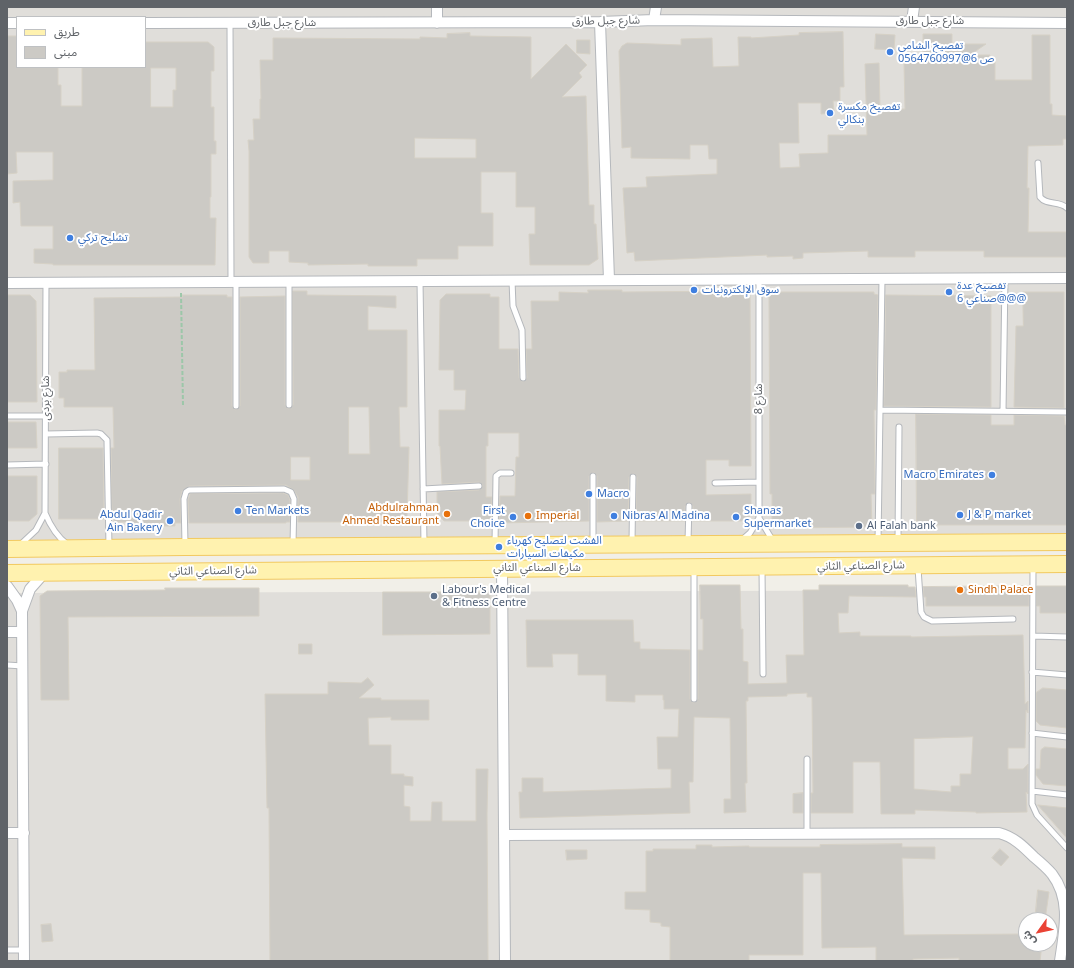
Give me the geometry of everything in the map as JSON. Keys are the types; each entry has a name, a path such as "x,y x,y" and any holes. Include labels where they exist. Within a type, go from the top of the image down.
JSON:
{"main road":[{"name":"شارع الصناعي الثاني","path":"10,549 1067,542"},
{"name":"شارع الصناعي الثاني","path":"7,573 502,568 694,568 1033,563 1067,564"}],"street":[{"path":"437,7 437,22"},
{"path":"654,20 656,7"},
{"path":"912,21 914,7"},
{"name":"شارع جبل طارق","path":"146,23 600,22 654,20 1067,23"},
{"path":"600,22 609,280"},
{"path":"7,283 1067,278"},
{"path":"502,568 505,961"},
{"path":"24,961 22,610 30,589 45,572"},
{"path":"7,586 22,610"},
{"path":"7,632 22,632"},
{"path":"7,833 24,833"},
{"path":"504,835 990,833 1007,835 1021,844 1052,874 1057,882 1066,912 1066,932 1060,961"}],"lane":[{"path":"230,24 236,406"},
{"path":"1038,163 1040,197 1047,203 1064,205 1067,208"},
{"path":"1003,411 1005,278"},
{"name":"شارع 8","path":"759,279 759,518"},
{"path":"878,544 882,279"},
{"path":"512,280 513,306 522,330 523,378"},
{"path":"289,281 289,406"},
{"path":"420,281 424,546"},
{"name":"شارع بردى","path":"46,282 45,514 56,534 64,542 74,548"},
{"path":"880,410 1067,412"},
{"path":"7,416 46,416"},
{"path":"898,427 898,543"},
{"path":"46,434 97,433 101,434 107,440 109,548"},
{"path":"7,465 46,464"},
{"path":"495,545 496,476 500,473 511,473"},
{"path":"593,476 593,544"},
{"path":"632,544 633,477"},
{"path":"715,483 759,482"},
{"path":"423,489 479,486"},
{"path":"185,547 184,499 186,492 189,490 284,489 291,492 294,499 293,547"},
{"path":"688,544 689,506"},
{"name":"شارع بردى","path":"10,549 29,538 36,530 45,514"},
{"path":"737,544 750,533 759,518 776,544"},
{"path":"1033,563 1032,804 1037,815 1067,848"},
{"path":"918,565 922,612 924,617 932,621 1013,619"},
{"path":"762,567 763,674"},
{"path":"694,568 694,698"},
{"path":"1033,636 1067,637"},
{"path":"7,666 23,666"},
{"path":"1032,672 1067,675"},
{"path":"1032,733 1067,737"},
{"path":"807,759 807,834"},
{"path":"1032,791 1067,795"},
{"path":"7,950 24,950"}],"path":[{"path":"181,281 183,406"}],"shaded area":[{"path":"7,7 1067,7 1067,535 7,544"},
{"path":"1067,590 1067,961 7,961 7,593"}],"building":[{"path":"843,32 844,87 840,87 840,101 833,101 834,113 821,114 821,103 798,103 799,143 779,143 780,168 800,167 799,154 828,153 828,135 867,135 865,64 879,63 880,109 905,109 904,63 923,62 923,34 952,34 952,44 986,44 970,55 990,55 990,59 995,58 995,80 1032,80 1032,35 1050,35 1050,104 1052,104 1052,115 1067,116 1067,139 1063,139 1063,145 1028,146 1028,232 1067,232 1067,257 984,257 984,251 915,251 915,257 868,257 868,251 803,253 803,258 793,259 793,256 767,257 767,255 635,261 634,252 627,253 623,188 647,187 646,177 717,174 717,159 709,159 708,145 690,145 690,159 631,158 631,147 622,148 619,51 622,46 627,43 681,45 681,39 712,38 713,67 739,66 738,37 751,38 799,35 799,33"},
{"path":"470,33 470,36 531,37 531,79 566,44 587,65 579,73 582,77 562,97 586,96 589,205 594,205 594,224 596,224 598,259 589,265 530,265 529,234 535,234 535,207 516,207 516,172 481,172 481,213 493,213 493,246 458,246 458,259 417,259 417,266 368,266 368,264 308,265 308,263 289,262 289,251 269,251 269,263 253,263 249,257 248,140 254,140 253,119 260,119 260,60 273,60 273,38 420,39 420,37 447,38 447,34","holes":["415,138 476,139 476,158 415,158"]},
{"path":"876,34 895,35 894,50 875,49"},
{"path":"7,36 16,36 16,68 58,68 58,85 61,85 61,106 82,106 82,68 146,68 146,42 208,42 214,47 214,71 211,71 211,107 214,107 214,141 216,141 216,154 211,154 210,218 216,218 215,265 53,265 34,263 34,249 53,249 53,226 21,226 20,202 13,203 13,181 53,180 53,152 16,152 17,173 7,174","holes":["151,68 176,68 176,90 173,90 173,107 151,107"]},
{"path":"577,40 590,40 590,54 577,53"},
{"path":"588,290 622,290 622,292 750,291 751,466 729,466 729,460 706,460 706,495 751,494 751,515 744,521 693,521 693,506 689,502 685,506 685,521 636,521 637,477 633,473 629,477 628,521 597,522 597,476 593,472 589,476 589,521 499,523 500,496 515,496 516,457 519,457 519,433 488,433 488,446 486,446 486,497 492,497 491,521 444,521 437,513 437,492 479,490 483,486 479,482 442,484 439,446 439,410 465,410 466,390 454,390 454,370 439,370 440,300 446,294 490,294 490,297 499,297 499,349 518,349 519,378 523,382 527,378 526,349 532,349 531,301 559,301 559,292 588,293"},
{"path":"293,291 307,291 307,295 396,296 396,308 368,306 368,330 407,330 407,407 399,407 400,447 409,447 407,516 400,522 298,522 298,497 294,490 286,485 189,486 182,491 180,499 181,523 175,523 175,526 132,526 132,522 114,522 114,519 112,519 111,448 114,448 113,407 64,407 64,398 59,398 59,372 67,372 67,370 95,370 94,298 227,295 227,297 232,297 232,406 236,410 240,406 240,297 285,296 285,405 289,409 293,405","holes":["349,407 369,407 370,454 349,454","291,457 310,457 310,480 291,480"]},
{"path":"776,292 874,292 874,294 878,295 876,410 874,410 875,494 871,494 872,527 772,528 772,494 770,494 769,296"},
{"path":"1023,292 1064,292 1064,408 1014,407 1016,326 1023,326"},
{"path":"7,295 30,295 36,301 37,402 7,402"},
{"path":"886,295 991,296 991,407 884,406"},
{"name":"Macro Emirates","path":"916,414 991,415 991,425 1014,425 1014,415 1064,416 1065,425 1067,425 1067,525 917,525"},
{"path":"7,422 36,422 37,448 7,448"},
{"path":"59,448 103,448 104,519 59,519"},
{"path":"7,476 37,476 37,514 29,521 7,521"},
{"name":"Ten Markets","path":"283,493 288,495 290,500 290,522 189,523 188,500 190,494"},
{"path":"700,585 740,585 741,629 743,629 743,661 748,662 748,684 787,683 786,655 804,655 803,590 819,590 819,585 908,585 908,587 915,587 916,597 849,596 848,613 838,613 839,633 860,632 860,636 911,637 1023,635 1025,704 1028,701 1028,713 1026,710 1025,748 1008,748 1008,769 1023,769 1028,764 1028,794 1026,792 1027,812 976,813 915,810 915,814 881,814 880,762 853,762 853,813 811,813 811,793 813,793 812,697 807,697 807,693 787,694 787,696 748,697 748,701 746,701 746,812 724,813 724,799 731,799 730,718 694,717 693,782 689,782 690,813 520,818 519,792 522,792 522,778 543,778 543,792 671,788 671,769 658,769 657,737 678,737 679,709 664,709 663,695 635,695 635,702 606,701 606,675 578,675 578,654 552,654 553,667 527,667 526,620 633,620 634,642 640,642 640,649 690,650 690,699 694,703 698,699 698,650 703,650 703,619 701,619","holes":["973,737 971,774 960,774 960,786 951,786 951,792 914,789 914,739"]},
{"path":"1029,586 1029,606 926,606 926,597 924,597 923,587"},
{"path":"1037,586 1067,586 1067,613 1040,613 1040,606 1037,606"},
{"path":"165,588 259,588 259,616 68,617 69,700 41,700 40,596 47,591 165,590"},
{"path":"383,592 490,592 490,634 383,635"},
{"path":"299,644 312,644 312,654 299,654"},
{"path":"368,678 374,685 359,698 381,698 381,700 429,700 429,720 391,720 391,717 368,718 369,745 391,745 391,774 404,774 404,776 413,777 413,786 404,785 404,806 410,807 410,821 431,821 432,802 442,802 442,821 476,821 476,769 488,769 488,961 270,961 269,808 267,808 265,694 328,694 328,682 361,683"},
{"path":"1043,688 1067,690 1067,728 1040,725 1036,721 1036,693"},
{"path":"1045,747 1067,749 1067,786 1043,784 1036,775 1036,769 1040,769 1041,750"},
{"path":"803,793 803,813 793,813 793,794"},
{"path":"1038,805 1067,808 1067,838"},
{"path":"902,844 902,847 935,847 935,859 902,858 904,935 1018,934 1018,952 1041,952 1040,961 959,961 959,958 913,959 913,961 876,961 876,947 822,948 821,873 803,873 803,955 749,955 749,961 670,961 670,927 661,926 661,923 650,922 650,910 625,909 625,892 646,892 646,851 653,851 653,849 696,849 696,845 712,845 712,847 820,847 820,845"},
{"path":"1000,849 1009,857 1001,866 992,858"},
{"path":"566,850 587,850 587,859 567,860"},
{"path":"1038,890 1049,892 1046,912 1036,912"},
{"path":"51,924 53,941 42,942 41,925"}],"place":[{"name":"تفصيخ الشامي ص 6@0564760997","path":"890,52"},
{"name":"تفصيخ مكسرة بنكالي","path":"830,113"},
{"name":"تشليح تركي","path":"70,238"},
{"name":"سوق الإلكترونيات","path":"694,290"},
{"name":"تفصيخ عدة صناعي 6@@@","path":"949,292"},
{"name":"Macro Emirates","path":"992,475"},
{"name":"Macro","path":"589,494"},
{"name":"Ten Markets","path":"238,511"},
{"name":"Abdulrahman Ahmed Restaurant","path":"447,514"},
{"name":"J & P market","path":"960,515"},
{"name":"Imperial","path":"528,516"},
{"name":"Nibras Al Madina","path":"614,516"},
{"name":"First Choice","path":"513,517"},
{"name":"Shanas Supermarket","path":"736,517"},
{"name":"Abdul Qadir Ain Bakery","path":"170,521"},
{"name":"Al Falah bank","path":"859,526"},
{"name":"الفشت لتصلیح کھرباء مکیفات السیارات","path":"499,547"},
{"name":"Sindh Palace","path":"960,590"},
{"name":"Labour's Medical & Fitness Centre","path":"434,596"}]}
